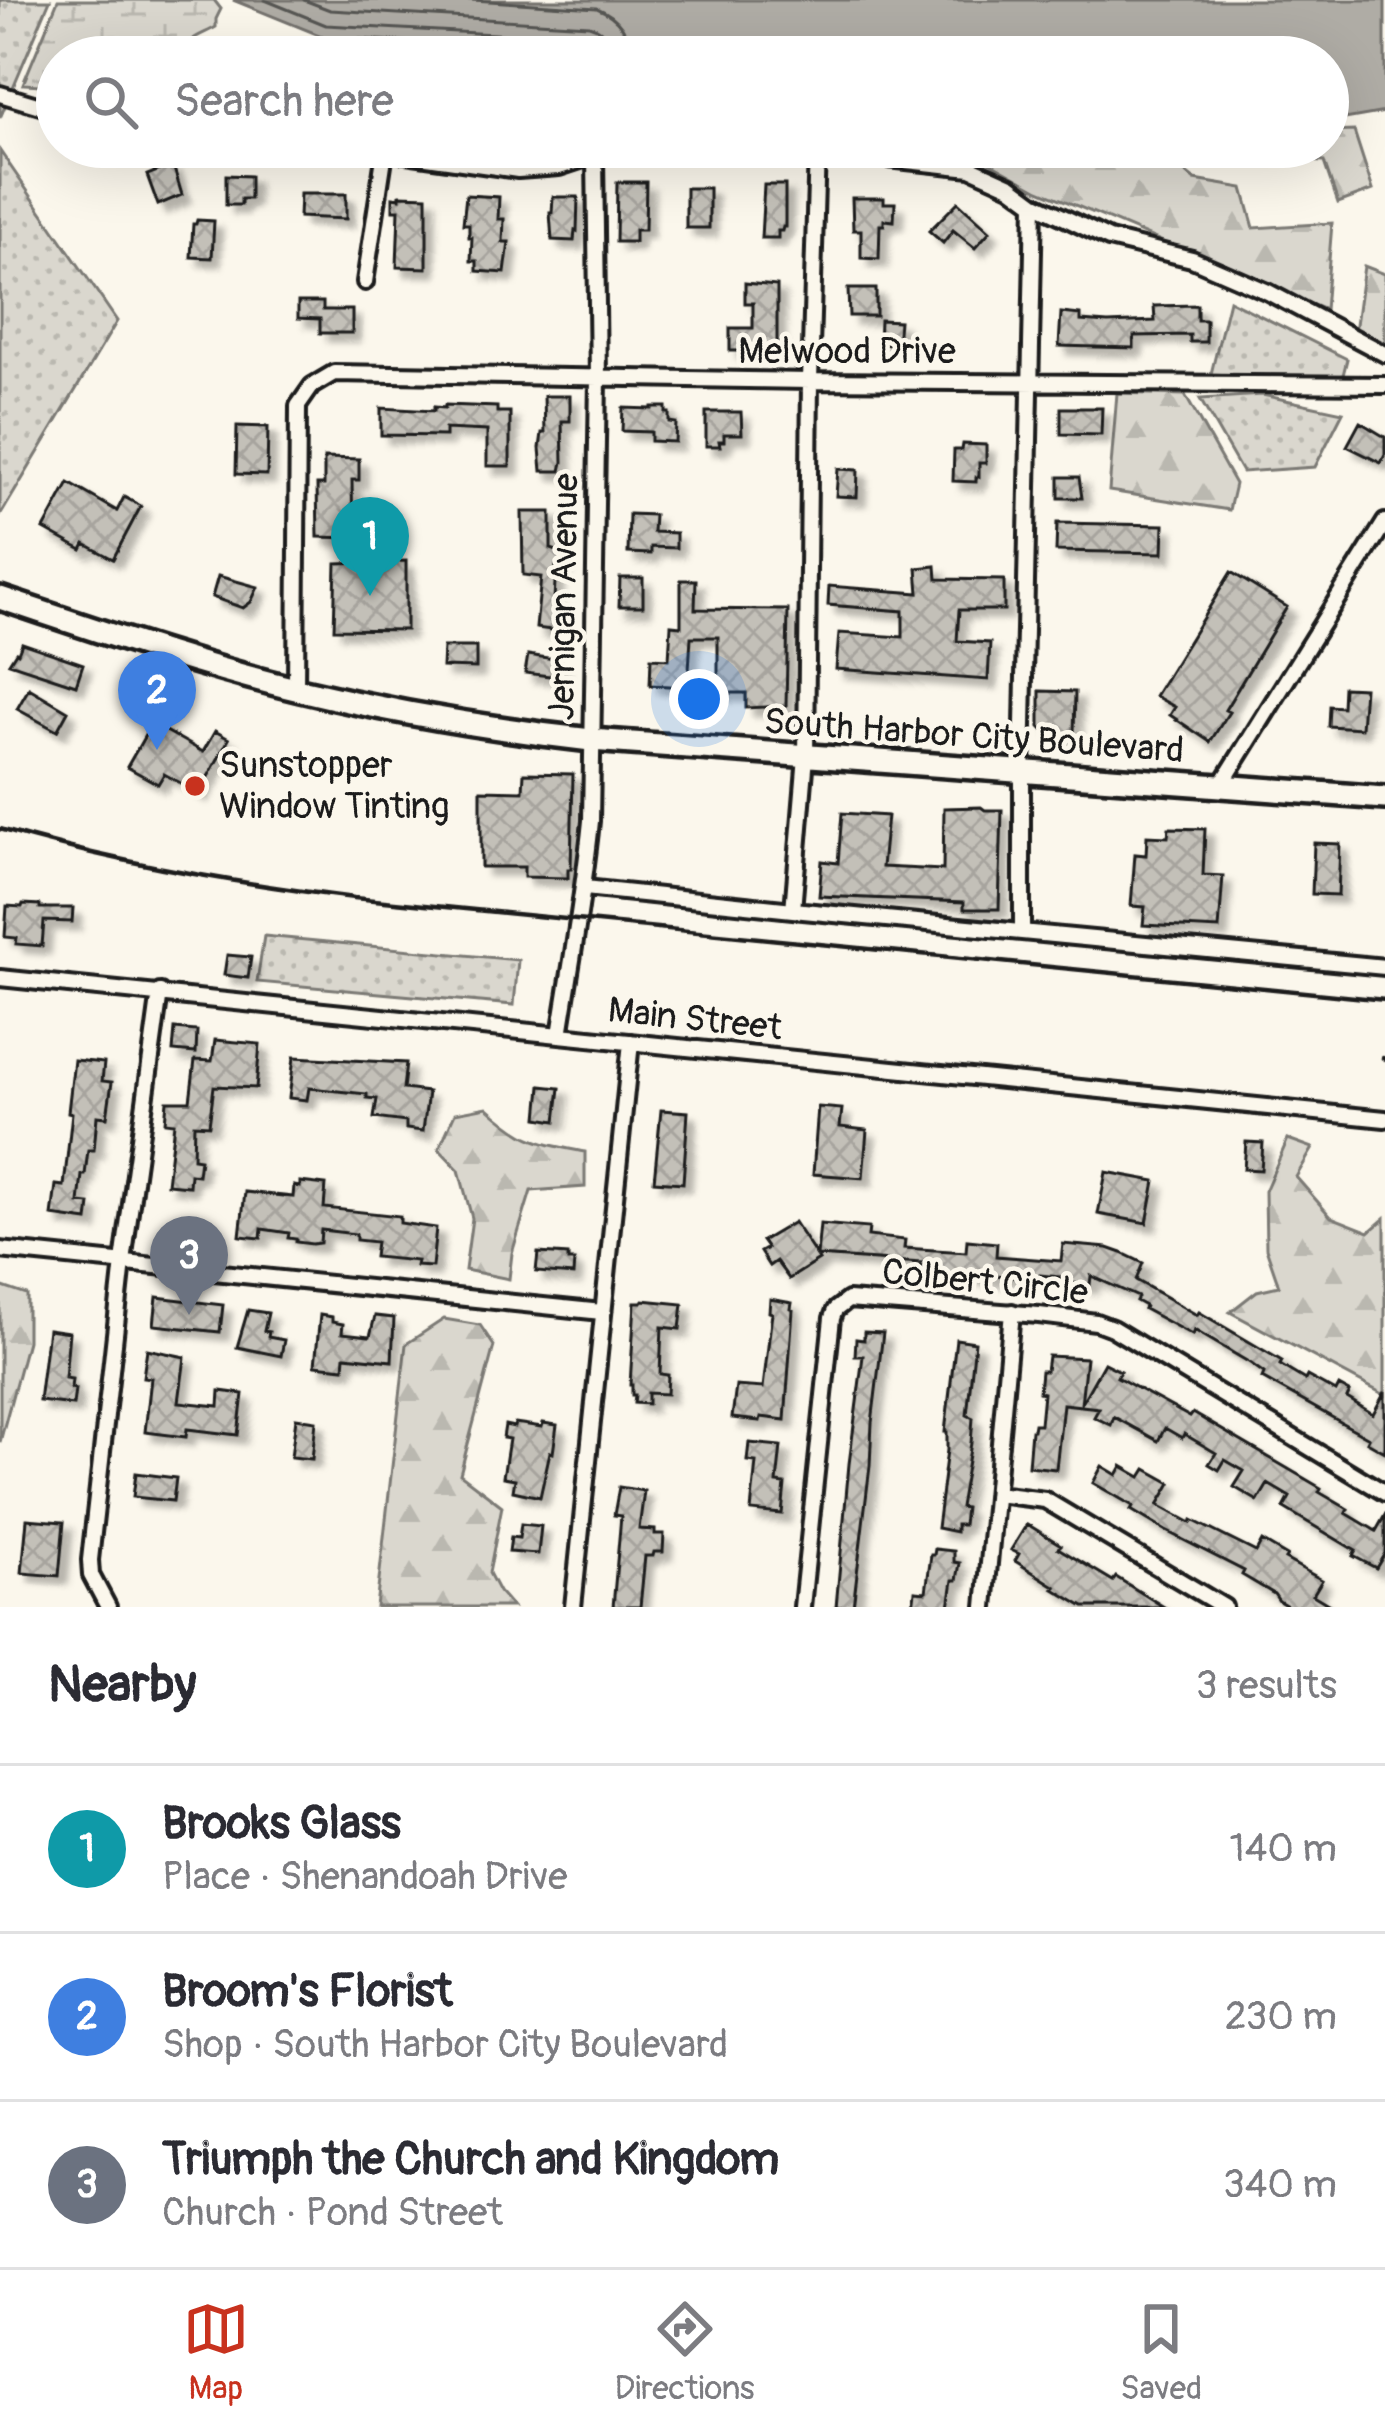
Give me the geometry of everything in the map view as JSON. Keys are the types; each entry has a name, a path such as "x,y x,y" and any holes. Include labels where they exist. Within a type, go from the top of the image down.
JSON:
{"main road":[{"name":"South Harbor City Boulevard","path":"0,598 296,689 442,720 591,740 1385,798"}],"street":[{"path":"0,94 36,105"},
{"path":"365,283 382,168"},
{"path":"504,168 545,168"},
{"name":"Jernigan Avenue","path":"560,1035 585,888 591,821 598,378 595,168"},
{"path":"793,910 806,756 816,168"},
{"path":"971,168 1109,238 1192,259 1268,292 1385,354"},
{"path":"1022,932 1034,202"},
{"name":"Melwood Drive","path":"296,689 298,406 312,386 334,373 1385,385"},
{"path":"1220,787 1385,522"},
{"path":"585,888 1385,967"},
{"name":"Main Street","path":"0,978 1385,1119"},
{"path":"109,1607 91,1575 90,1560 123,1262 160,992"},
{"path":"573,1607 631,1042"},
{"path":"0,1250 602,1312"},
{"name":"Colbert Circle","path":"802,1607 835,1310 848,1300 1012,1312 1108,1326 1385,1493"},
{"path":"985,1607 1012,1312"},
{"path":"996,1494 1045,1500 1225,1607"}],"green space":[{"path":"0,0 50,0 0,118"},
{"path":"58,0 214,0 221,9 216,27 200,36 43,36"},
{"path":"36,53 36,85 23,84"},
{"path":"1349,131 1354,131 1373,190 1338,203 1326,168 1349,168"},
{"path":"0,151 117,321 0,516"},
{"path":"1000,168 1180,168 1195,180 1243,188 1254,228 1332,223 1325,310 1039,190"},
{"path":"1364,266 1385,274 1385,344 1355,332"},
{"path":"1229,300 1347,359 1343,375 1318,379 1211,374"},
{"path":"1117,393 1185,395 1235,484 1229,510 1109,491"},
{"path":"1262,395 1343,412 1315,467 1242,472 1200,399"},
{"path":"264,936 518,960 514,1005 257,982"},
{"path":"487,1107 532,1139 585,1152 585,1187 531,1191 509,1279 465,1270 472,1218 459,1170 439,1149 455,1113"},
{"path":"1288,1139 1313,1148 1296,1177 1331,1217 1369,1232 1385,1218 1385,1395 1230,1312 1257,1291 1279,1286 1266,1248 1265,1191"},
{"path":"0,1286 27,1295 27,1341 0,1442"},
{"path":"444,1319 480,1325 494,1346 460,1474 502,1506 489,1573 512,1607 376,1607 406,1344"}],"water":[{"path":"233,0 1385,0 1385,112 1349,118 1349,36 322,36"}],"building":[{"path":"174,168 182,195 158,205 147,175"},
{"path":"226,175 250,176 250,199 241,199 241,205 226,205"},
{"path":"617,182 646,182 645,230 635,230 635,242 616,242"},
{"path":"764,185 785,185 785,227 778,231 778,238 761,238"},
{"path":"686,188 709,188 709,228 686,228"},
{"path":"300,194 346,194 346,219 299,217"},
{"path":"466,195 499,197 503,242 509,242 505,273 477,271 477,261 471,261 472,237 469,224 463,224"},
{"path":"427,196 427,268 397,267 399,210 393,210 393,197"},
{"path":"553,197 578,197 574,241 552,240"},
{"path":"852,198 884,198 884,203 895,203 894,221 884,220 880,225 879,259 861,258 861,230 853,230"},
{"path":"958,202 990,231 975,248 953,230 943,243 929,231"},
{"path":"197,220 214,221 212,258 191,257"},
{"path":"745,283 777,286 777,351 730,351 730,328 753,328 753,303 745,303"},
{"path":"848,289 876,289 876,316 849,316"},
{"path":"298,302 323,302 323,310 352,310 352,333 320,333 320,319 298,318"},
{"path":"1197,305 1197,320 1206,320 1206,342 1190,342 1190,335 1134,336 1134,348 1059,346 1061,313 1081,315 1081,321 1155,321 1154,306"},
{"path":"880,320 899,321 897,345 879,344"},
{"path":"544,396 570,396 570,421 562,421 561,471 542,471"},
{"path":"445,405 510,412 510,466 487,466 487,431 381,435 381,408 434,411"},
{"path":"666,407 669,422 676,423 675,442 651,441 651,432 622,431 623,408"},
{"path":"1061,408 1102,408 1101,435 1061,434"},
{"path":"706,412 741,412 742,434 724,434 720,446 706,446"},
{"path":"1360,422 1385,437 1381,463 1347,446"},
{"path":"237,426 268,427 267,475 236,474"},
{"path":"963,444 986,445 986,463 979,463 976,482 953,481 954,450 962,450"},
{"path":"324,458 359,459 359,480 352,480 353,538 318,537 317,485 324,485"},
{"path":"838,469 858,470 857,497 836,496"},
{"path":"1059,477 1079,477 1082,498 1059,498"},
{"path":"69,483 117,511 124,497 141,506 113,559 85,544 82,550 44,529"},
{"path":"522,512 551,512 551,549 563,553 562,566 556,566 554,599 562,600 559,631 536,628 541,577 523,575"},
{"path":"629,514 654,515 653,532 676,533 676,548 628,553"},
{"path":"1057,523 1164,525 1163,553 1056,551"},
{"path":"406,561 406,630 334,629 336,563"},
{"path":"936,566 937,579 1004,580 1004,610 959,610 957,641 990,643 988,680 836,669 839,633 903,637 903,611 828,605 829,586 919,593 917,568"},
{"path":"1231,572 1287,607 1210,742 1170,715 1175,707 1155,696"},
{"path":"218,576 258,587 251,602 243,608 212,597"},
{"path":"620,578 643,578 643,606 619,606"},
{"path":"681,580 696,580 695,609 788,610 786,706 746,708 746,693 718,693 718,637 691,637 688,687 650,685 651,658 669,659 671,625 681,626"},
{"path":"22,643 83,664 76,685 9,663"},
{"path":"443,647 476,647 476,668 442,667"},
{"path":"528,655 561,660 558,677 525,673"},
{"path":"1343,687 1364,688 1361,728 1328,726 1329,706 1342,707"},
{"path":"29,688 68,711 57,731 17,709"},
{"path":"1040,691 1075,692 1074,735 1048,735 1040,727"},
{"path":"152,723 203,752 215,731 229,739 199,793 164,774 158,784 127,767"},
{"path":"524,773 573,774 568,878 524,877 524,867 481,867 481,790 523,791"},
{"path":"944,808 1002,810 999,909 964,909 964,902 819,896 822,861 838,863 842,813 887,816 882,867 943,870"},
{"path":"1169,828 1205,829 1203,875 1223,876 1219,929 1143,925 1145,907 1131,906 1135,854 1146,855 1147,836 1168,837"},
{"path":"1314,843 1340,844 1338,895 1312,894"},
{"path":"7,906 73,908 72,922 44,921 42,946 16,944 17,938 5,937"},
{"path":"227,955 251,957 248,978 224,975"},
{"path":"175,1029 197,1031 196,1053 173,1051"},
{"path":"215,1040 260,1044 256,1088 214,1086 209,1125 194,1124 193,1158 200,1159 198,1175 190,1174 189,1186 167,1184 174,1123 165,1122 167,1101 190,1101 195,1060 212,1061"},
{"path":"294,1057 406,1063 403,1089 428,1092 423,1131 406,1129 406,1122 374,1118 377,1099 367,1094 309,1088 307,1100 289,1098"},
{"path":"74,1060 104,1063 102,1081 112,1082 107,1117 97,1116 94,1150 88,1150 82,1175 79,1203 90,1204 88,1221 52,1216 56,1185 64,1186"},
{"path":"541,1086 560,1088 556,1121 538,1118"},
{"path":"818,1107 842,1109 840,1127 867,1130 863,1178 813,1174"},
{"path":"661,1110 688,1112 683,1183 654,1181"},
{"path":"1246,1142 1263,1143 1261,1170 1244,1169"},
{"path":"1106,1172 1155,1181 1147,1223 1098,1214"},
{"path":"300,1182 326,1185 324,1208 400,1216 400,1223 436,1228 432,1267 374,1257 376,1242 356,1240 356,1234 321,1230 320,1243 312,1244 296,1242 288,1238 289,1233 262,1229 261,1238 240,1236 245,1192 293,1197 294,1186 300,1187"},
{"path":"794,1222 819,1260 789,1279 776,1261 769,1266 760,1252 767,1248 762,1241"},
{"path":"820,1224 869,1228 868,1236 905,1240 904,1248 966,1252 967,1240 997,1243 996,1256 1061,1261 1063,1244 1122,1253 1143,1263 1136,1280 1282,1361 1280,1365 1305,1380 1307,1376 1336,1392 1339,1386 1350,1392 1347,1398 1373,1414 1385,1392 1385,1452 1367,1442 1369,1438 1262,1378 1264,1373 1250,1363 1194,1330 1192,1335 1144,1309 1138,1297 1091,1276 1090,1285 1039,1275 1039,1279 994,1278 935,1273 935,1269 920,1269 921,1263 817,1256"},
{"path":"538,1253 568,1255 568,1261 574,1261 573,1275 536,1272"},
{"path":"157,1297 223,1305 220,1332 154,1325"},
{"path":"770,1299 792,1303 793,1310 785,1420 732,1418 736,1386 763,1388"},
{"path":"635,1302 683,1304 680,1329 662,1327 660,1374 668,1375 667,1394 648,1393 648,1404 634,1403 630,1385"},
{"path":"248,1310 268,1313 264,1331 269,1332 268,1337 284,1340 281,1356 237,1347"},
{"path":"320,1315 343,1324 342,1333 370,1336 375,1316 394,1318 392,1361 345,1356 344,1368 315,1365"},
{"path":"48,1329 69,1332 65,1378 72,1379 75,1389 73,1405 39,1401"},
{"path":"864,1332 883,1333 870,1466 853,1607 836,1607 863,1356 855,1356 856,1339 864,1340"},
{"path":"956,1339 975,1342 967,1415 973,1418 971,1443 960,1507 965,1508 963,1525 956,1525 956,1532 937,1528"},
{"path":"147,1349 185,1357 179,1402 219,1406 220,1391 243,1394 238,1435 187,1429 186,1437 145,1432 151,1378 143,1377"},
{"path":"1048,1356 1086,1358 1081,1404 1104,1363 1120,1371 1117,1377 1190,1417 1193,1413 1321,1488 1319,1492 1376,1531 1385,1515 1385,1553 1376,1568 1284,1508 1290,1497 1268,1484 1258,1501 1234,1487 1244,1471 1225,1460 1219,1470 1209,1464 1216,1453 1184,1434 1182,1438 1165,1428 1158,1441 1114,1417 1111,1425 1094,1417 1099,1408 1063,1404 1056,1469 1028,1466 1031,1430 1040,1424 1041,1371 1046,1371"},
{"path":"296,1418 316,1421 312,1459 291,1457"},
{"path":"515,1423 557,1425 540,1497 513,1491 515,1479 503,1477 509,1439 503,1438 505,1425 514,1427"},
{"path":"749,1443 781,1446 777,1483 785,1484 782,1514 751,1511 756,1462 747,1461"},
{"path":"1102,1466 1117,1475 1122,1466 1141,1477 1146,1469 1171,1483 1158,1505 1256,1552 1262,1541 1322,1580 1313,1595 1333,1607 1289,1607 1279,1601 1242,1575 1244,1571 1166,1531 1093,1483"},
{"path":"136,1473 176,1478 173,1501 133,1497"},
{"path":"619,1487 644,1491 639,1529 664,1534 663,1552 645,1556 640,1607 613,1607"},
{"path":"27,1519 64,1522 59,1576 22,1573"},
{"path":"521,1524 541,1526 538,1554 509,1552 511,1537 519,1538"},
{"path":"1027,1524 1061,1545 1058,1548 1164,1607 1084,1607 1054,1589 1015,1561 1019,1554 1011,1550"},
{"path":"935,1549 954,1551 954,1562 960,1563 949,1607 913,1607 915,1591 926,1592"}],"railway":[{"path":"0,829 175,871 354,898 1385,1000"}],"place":[{"name":"Brooks Glass","path":"370,596"},
{"name":"Broom's Florist","path":"157,750"},
{"name":"Sunstopper Window Tinting","path":"195,786"},
{"name":"Triumph the Church and Kingdom","path":"189,1315"}]}
